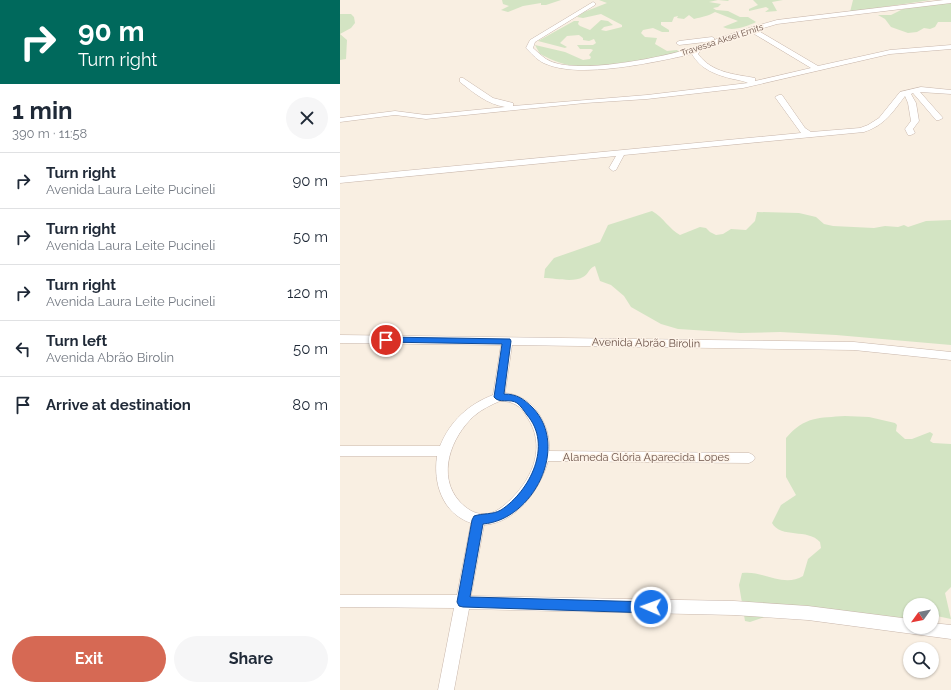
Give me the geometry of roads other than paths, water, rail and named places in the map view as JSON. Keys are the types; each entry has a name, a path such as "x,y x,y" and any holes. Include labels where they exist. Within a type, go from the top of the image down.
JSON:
{"street":[{"name":"Travessa Aksel Ernits","path":"593,4 532,41 529,48 539,58 547,62 566,66 590,68 650,60 697,50 751,29 777,22 951,1"},
{"path":"751,29 816,68"},
{"path":"679,43 725,39"},
{"path":"340,120 395,112 426,117 647,97 744,86 816,68 890,52 951,47"},
{"path":"697,50 695,54 697,58 702,63 714,70 736,78 752,80 744,86"},
{"path":"463,80 483,95 498,103 521,105 541,103 550,105"},
{"path":"340,180 861,130 871,127 882,120 903,94 921,89 951,92"},
{"path":"911,92 939,118"},
{"path":"911,92 915,121 909,128 911,133"},
{"path":"779,97 802,130 809,135"},
{"path":"613,168 621,154"},
{"name":"Avenida Abrão Birolin","path":"340,339 854,346 951,356"},
{"path":"499,397 507,341"},
{"path":"499,397 511,397 520,401 532,414 537,421 543,438 543,456 539,470 532,484 518,501 498,516 478,520 465,516 460,512 446,490 441,471 444,451 452,434 465,418 487,402 499,397"},
{"path":"340,451 444,451"},
{"name":"Alameda Glória Aparecida Lopes","path":"543,456 749,458"},
{"path":"446,690 478,520"},
{"path":"340,601 463,602 771,610 808,613 903,625"},
{"path":"939,630 951,632"}]}
